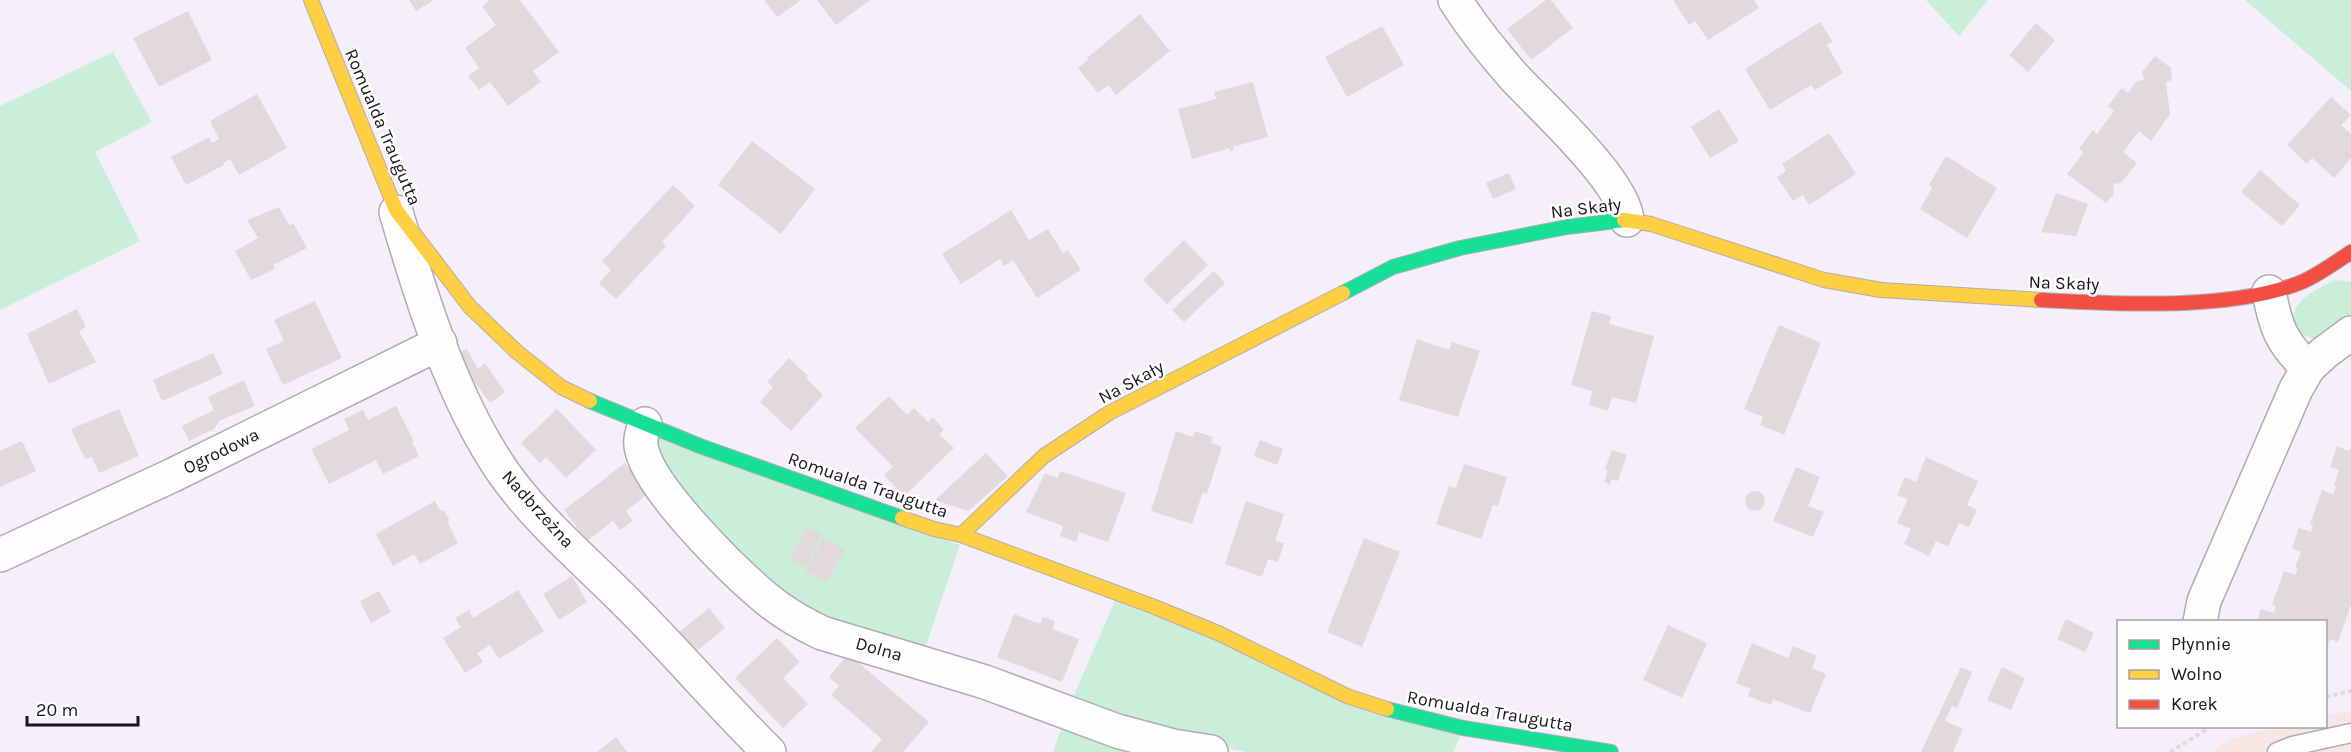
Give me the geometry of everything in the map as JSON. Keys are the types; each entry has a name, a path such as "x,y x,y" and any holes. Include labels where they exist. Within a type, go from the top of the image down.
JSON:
{"street":[{"name":"Romualda Traugutta","path":"310,0 396,210 470,307 517,352 561,387 579,397 700,446 934,530 962,536 1152,606 1218,633 1347,696 1386,709 1463,728 1611,752"},
{"path":"1455,0 1514,76 1553,117 1608,182 1626,210 1627,220"},
{"name":"Nadbrzeżna","path":"396,210 440,343 467,408 504,472 532,506 769,752"},
{"name":"Na Skały","path":"962,536 1044,456 1109,413 1393,267 1460,248 1567,227 1627,220 1651,224 1824,280 1881,290 2100,303 2165,303 2236,298 2269,292 2295,285 2316,275 2351,252"},
{"path":"2269,292 2279,333 2288,348 2308,368"},
{"path":"2200,620 2204,601 2289,404 2308,368 2324,352 2351,333"},
{"name":"Ogrodowa","path":"0,555 172,475 440,343"},
{"name":"Dolna","path":"645,424 641,437 641,448 653,477 734,569 768,600 804,624 822,633 985,682 1117,731 1173,746 1211,752"}],"lane":[{"path":"2277,752 2292,746 2351,733"}],"path":[{"path":"2327,697 2351,691"},
{"path":"2170,752 2209,728"}],"shaded area":[{"path":"2351,712 2351,752 2213,752 2217,747 2235,738 2274,728 2327,728 2327,714"}],"green space":[{"path":"1926,0 1988,0 1959,36"},
{"path":"2245,0 2351,0 2351,91"},
{"path":"113,52 152,122 95,152 140,241 0,310 0,106"},
{"path":"2335,280 2351,282 2351,314 2321,337 2314,338 2302,334 2293,319 2297,306 2309,294"},
{"path":"654,434 960,545 923,654 806,618 670,488"},
{"path":"1115,601 1461,735 1453,752 1247,752 1175,739 1070,704"},
{"path":"1064,720 1170,752 1053,752"}],"building":[{"path":"409,0 434,0 416,11"},
{"path":"490,0 520,0 559,52 533,71 541,82 508,106 490,82 479,90 468,76 479,68 465,48 496,25 482,6"},
{"path":"764,0 801,0 777,17"},
{"path":"817,0 870,0 836,25"},
{"path":"1546,0 1551,0 1573,28 1531,60 1507,29"},
{"path":"1673,0 1754,0 1759,8 1708,40 1695,21 1689,25"},
{"path":"188,11 212,60 159,87 133,38"},
{"path":"1140,14 1170,51 1116,95 1108,85 1098,93 1078,68"},
{"path":"1820,22 1833,42 1827,45 1843,73 1815,90 1811,85 1770,110 1745,69"},
{"path":"2036,23 2055,40 2028,72 2009,55"},
{"path":"1382,26 1404,65 1347,97 1325,57"},
{"path":"2155,56 2171,68 2172,80 2166,82 2170,114 2151,141 2139,131 2123,152 2137,163 2121,183 2113,184 2114,194 2106,203 2067,174 2084,152 2079,149 2093,130 2097,134 2114,111 2108,106 2122,88 2128,93 2137,81 2144,80 2142,72"},
{"path":"1253,82 1268,137 1233,147 1234,150 1230,151 1230,148 1192,159 1178,109 1216,99 1214,92"},
{"path":"257,94 287,148 239,175 230,159 223,163 224,165 186,185 171,157 209,137 212,143 219,139 210,121"},
{"path":"2331,97 2351,115 2341,125 2351,134 2351,158 2334,178 2312,158 2307,164 2287,145"},
{"path":"1719,109 1739,141 1710,158 1691,127"},
{"path":"1829,133 1856,174 1809,205 1803,195 1793,201 1777,177 1786,171 1782,164"},
{"path":"752,141 815,189 781,234 718,185"},
{"path":"1946,156 1997,188 1967,238 1920,209 1932,188 1929,185"},
{"path":"2260,170 2300,205 2282,226 2241,192"},
{"path":"1509,173 1516,189 1493,199 1486,183"},
{"path":"673,185 695,206 662,242 666,246 616,299 599,283 611,270 602,261"},
{"path":"2056,193 2088,204 2076,236 2041,232"},
{"path":"279,207 289,225 294,224 307,248 273,265 275,269 251,280 235,251 258,238 247,220"},
{"path":"1011,210 1029,240 1048,229 1063,253 1068,250 1081,270 1037,298 1013,260 1004,266 1000,259 961,284 942,254"},
{"path":"1184,240 1208,265 1167,304 1143,280"},
{"path":"1214,271 1225,283 1184,322 1172,310"},
{"path":"315,301 342,358 283,385 266,349 284,341 274,320"},
{"path":"77,309 86,327 79,331 96,362 49,384 27,334"},
{"path":"1592,311 1611,316 1609,324 1654,336 1636,403 1612,397 1608,411 1589,405 1592,391 1571,385"},
{"path":"1779,325 1821,343 1784,435 1760,425 1763,417 1744,409"},
{"path":"1417,339 1449,350 1452,342 1480,351 1458,417 1399,400"},
{"path":"467,349 478,369 485,363 505,392 490,403 470,376 466,377 454,354"},
{"path":"213,353 223,374 162,401 153,380"},
{"path":"789,358 808,376 806,378 823,395 791,431 760,402 773,387 767,382"},
{"path":"244,380 255,406 219,421 214,429 189,441 182,426 214,410 208,397"},
{"path":"889,396 907,415 914,408 928,422 933,417 944,430 939,434 954,448 904,496 884,475 893,467 855,428"},
{"path":"396,406 419,456 383,474 376,460 329,484 311,449 349,430 344,419 363,410 368,420"},
{"path":"119,409 139,456 99,473 92,457 85,459 71,429"},
{"path":"557,409 596,450 566,478 546,457 540,463 521,443"},
{"path":"1176,431 1193,437 1195,431 1213,437 1211,443 1222,447 1207,494 1203,492 1192,524 1151,511"},
{"path":"1260,440 1283,449 1277,465 1254,456"},
{"path":"22,441 36,471 0,487 0,451"},
{"path":"2337,446 2349,451 2351,446 2351,604 2338,642 2330,639 2327,648 2327,620 2257,620 2261,609 2274,613 2276,606 2272,605 2284,571 2295,575 2298,568 2295,567 2301,552 2292,548 2299,528 2311,532 2313,525 2310,524 2322,490 2333,494 2336,487 2334,486 2339,470 2330,467"},
{"path":"1612,450 1627,455 1618,481 1611,479 1610,485 1604,482 1608,471 1605,469"},
{"path":"986,453 1008,476 968,511 935,500"},
{"path":"1926,457 1978,481 1967,505 1977,510 1969,527 1959,523 1948,547 1936,541 1929,556 1904,544 1911,529 1897,523 1908,499 1897,495 1905,477 1916,482"},
{"path":"625,463 649,493 626,511 633,521 620,530 613,521 587,541 564,510"},
{"path":"1464,464 1507,477 1498,506 1493,505 1481,539 1436,524 1449,486 1456,488"},
{"path":"1796,467 1820,477 1808,506 1824,512 1813,537 1773,521"},
{"path":"1060,471 1126,493 1108,542 1079,532 1076,542 1060,536 1063,526 1026,512 1045,473 1058,478"},
{"path":"1755,491 1762,494 1765,501 1762,508 1755,511 1748,508 1745,501 1748,494"},
{"path":"435,501 449,519 448,523 458,543 420,564 414,554 393,566 376,534"},
{"path":"1246,501 1284,514 1275,541 1284,543 1278,562 1268,559 1262,577 1225,564"},
{"path":"806,527 822,535 806,567 790,559"},
{"path":"823,538 845,550 827,582 805,571"},
{"path":"1364,538 1400,552 1362,647 1327,632"},
{"path":"572,576 587,602 559,620 543,594"},
{"path":"518,590 544,631 499,659 490,645 477,653 483,662 465,673 443,638 461,627 455,618 469,610 473,618"},
{"path":"379,591 391,612 371,623 360,601"},
{"path":"709,608 725,628 693,654 677,634"},
{"path":"1014,614 1040,624 1043,617 1055,621 1052,629 1079,639 1062,682 997,657"},
{"path":"2066,619 2094,633 2085,652 2057,639"},
{"path":"1668,625 1707,643 1682,698 1643,680"},
{"path":"777,638 800,662 783,678 808,704 783,728 735,678"},
{"path":"1752,643 1788,658 1793,646 1817,656 1812,668 1826,674 1810,713 1773,699 1771,705 1748,696 1751,689 1736,683"},
{"path":"848,654 929,722 903,752 871,752 882,739 831,695 839,686 829,677"},
{"path":"1961,667 1972,672 1957,708 1952,706 1945,721 1963,729 1953,752 1921,752"},
{"path":"2002,667 2025,678 2011,710 1987,700"},
{"path":"616,737 627,752 597,752"}],"traffic: fast":[{"path":"1343,293 1393,267 1460,248 1567,227 1624,220"},
{"path":"590,401 700,446 902,518"},
{"path":"1387,709 1463,728 1611,752"}],"traffic: slow":[{"path":"311,0 396,210 470,307 517,352 561,387 590,401"},
{"path":"1624,220 1651,224 1824,280 1881,290 2041,300"},
{"path":"961,535 1044,456 1109,413 1343,293"},
{"path":"902,518 961,535 1152,606 1218,633 1347,696 1387,709"}],"traffic: jam":[{"path":"2041,300 2139,304 2244,297 2276,291 2304,281 2351,252"}]}
